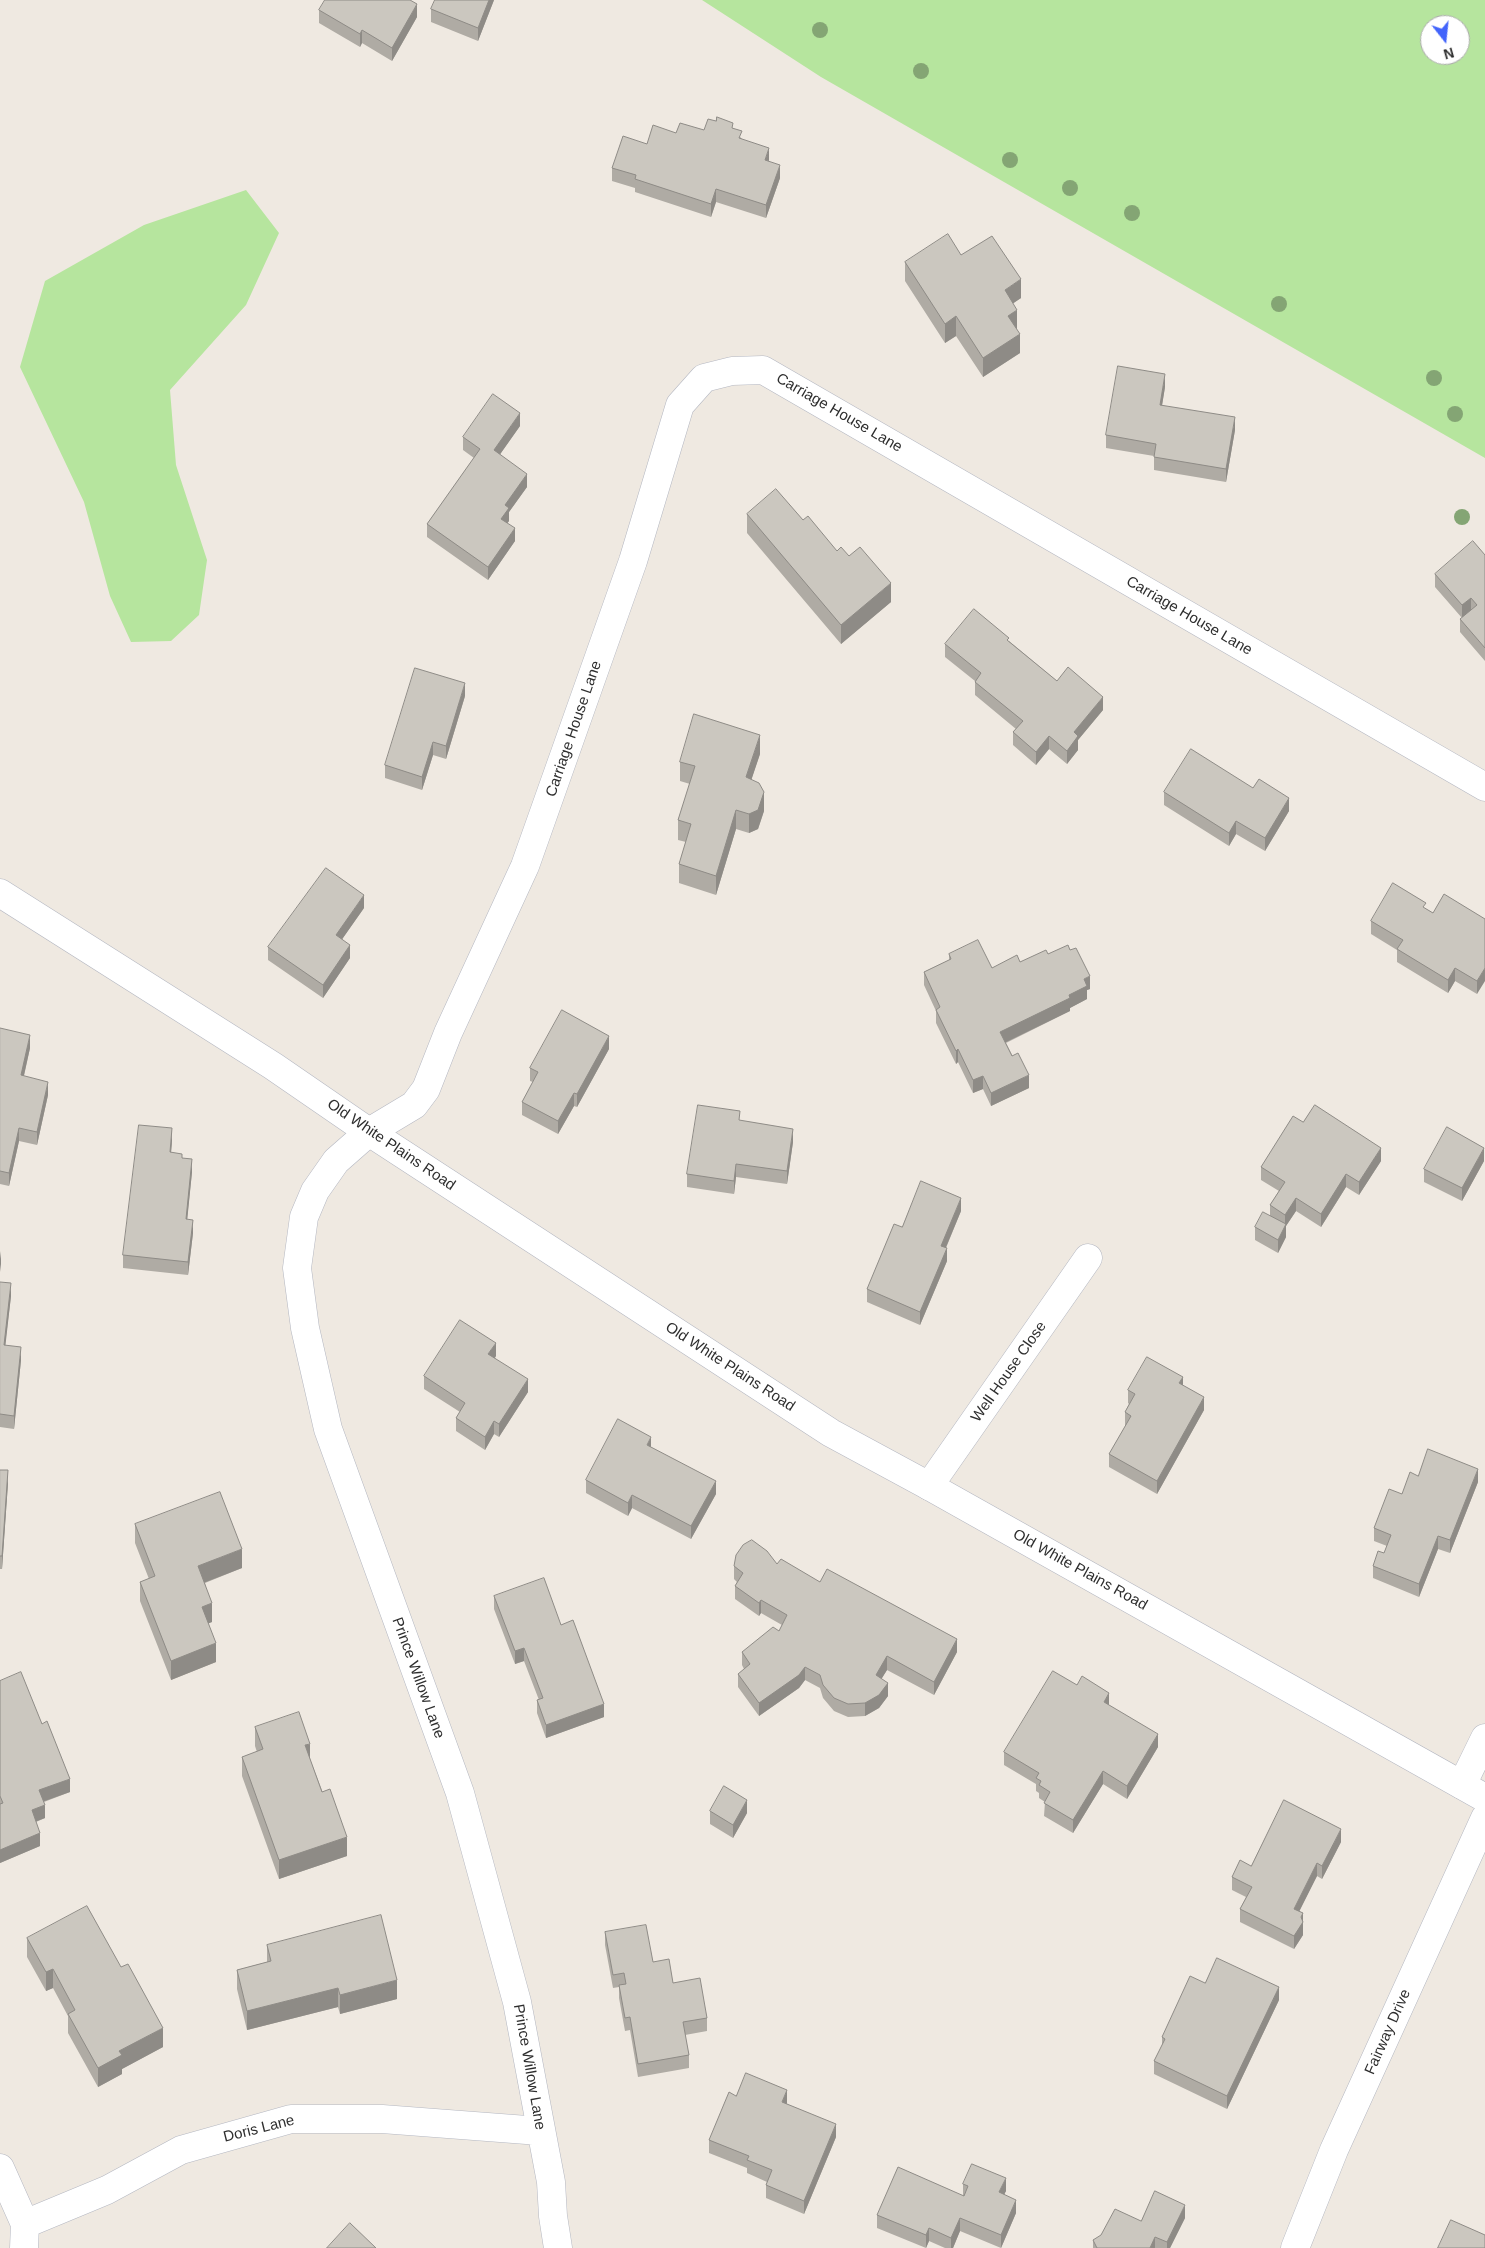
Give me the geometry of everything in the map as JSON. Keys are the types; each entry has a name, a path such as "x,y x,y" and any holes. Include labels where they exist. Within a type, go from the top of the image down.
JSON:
{"street":[{"name":"Carriage House Lane","path":"368,1132 414,1105 426,1089 448,1033 526,866 633,562 680,405 704,378 732,370 764,370 1485,787"},
{"name":"Old White Plains Road","path":"0,893 273,1066 368,1132 831,1433 1485,1798"},
{"name":"Prince Willow Lane","path":"368,1132 336,1161 315,1191 304,1217 297,1268 305,1328 328,1429 460,1793 517,2002 551,2182 553,2216 558,2248"},
{"name":"Well House Close","path":"929,1486 1088,1258"},
{"path":"1462,1785 1483,1742"},
{"name":"Fairway Drive","path":"1295,2248 1334,2150 1485,1818"},
{"name":"Doris Lane","path":"25,2236 181,2150 291,2119 382,2119 540,2131"},
{"path":"0,2168 25,2236"}],"green space":[{"path":"702,0 1485,0 1485,458 821,77"},
{"path":"246,190 279,233 246,305 170,390 176,465 207,560 199,615 171,641 131,642 110,596 84,502 20,367 45,281 144,225"}],"building":[{"path":"325,0 410,0 417,4 392,48 362,30 360,34 319,10"},
{"path":"435,0 489,0 478,28 431,9"},
{"path":"717,117 733,123 732,128 742,131 739,138 769,148 765,160 780,165 766,205 716,189 711,204 635,179 636,175 612,168 623,136 647,144 653,125 676,133 680,123 704,130 708,119 716,121"},
{"path":"948,234 961,255 992,236 1021,279 1005,290 1017,310 1008,316 1020,334 983,358 956,316 945,324 905,262"},
{"path":"1118,366 1165,374 1160,405 1235,417 1226,469 1154,457 1156,444 1106,435"},
{"path":"493,394 520,413 494,450 527,474 505,505 509,508 501,519 515,528 488,567 427,524 480,449 463,437"},
{"path":"776,489 803,520 808,516 837,551 841,547 849,556 860,547 891,583 841,625 747,514"},
{"path":"1473,541 1485,555 1485,648 1460,619 1477,605 1471,598 1462,605 1435,574"},
{"path":"974,609 1009,638 1007,640 1057,681 1068,667 1103,697 1074,732 1078,736 1067,751 1049,736 1036,752 1013,732 1023,721 975,682 981,673 945,644"},
{"path":"415,668 465,683 446,746 433,742 422,777 385,765"},
{"path":"694,714 760,735 746,777 759,783 764,792 758,810 749,814 736,810 716,876 679,864 691,824 678,820 695,766 680,762"},
{"path":"1191,749 1253,788 1259,779 1289,798 1265,838 1236,821 1229,833 1164,792"},
{"path":"326,868 364,895 336,935 350,945 323,985 268,947"},
{"path":"1393,883 1426,903 1423,907 1433,913 1444,894 1485,919 1485,968 1477,981 1455,968 1448,980 1397,949 1403,940 1371,921"},
{"path":"978,940 992,968 1017,955 1020,962 1046,950 1048,954 1068,945 1070,950 1076,948 1090,976 1084,979 1087,986 1069,995 1070,998 1000,1032 1012,1056 1018,1053 1029,1075 991,1093 983,1076 973,1080 958,1049 956,1051 936,1010 940,1007 924,972 951,959 949,954"},
{"path":"562,1010 609,1036 577,1094 574,1093 558,1121 522,1102 538,1072 530,1068"},
{"path":"0,1028 30,1035 21,1075 48,1082 37,1132 19,1128 9,1173 0,1171"},
{"path":"698,1105 740,1111 739,1120 793,1129 787,1171 736,1164 734,1181 687,1174"},
{"path":"1315,1105 1381,1148 1359,1182 1346,1174 1321,1214 1296,1198 1285,1215 1270,1205 1285,1182 1261,1167 1293,1116 1303,1122"},
{"path":"139,1125 172,1128 170,1152 182,1154 182,1158 192,1159 186,1219 193,1220 188,1262 123,1255"},
{"path":"1447,1127 1484,1148 1462,1188 1424,1169"},
{"path":"921,1181 961,1198 941,1246 947,1248 920,1312 867,1289 894,1224 902,1227"},
{"path":"1263,1212 1286,1224 1278,1240 1255,1227"},
{"path":"0,1282 11,1283 4,1345 21,1347 14,1416 0,1414"},
{"path":"460,1320 496,1343 488,1354 528,1379 499,1424 494,1421 485,1437 456,1418 465,1403 424,1376"},
{"path":"1147,1357 1183,1377 1179,1383 1204,1397 1157,1481 1109,1454 1131,1416 1125,1412 1135,1394 1128,1390"},
{"path":"618,1419 651,1437 647,1445 716,1481 691,1526 632,1495 628,1503 586,1480"},
{"path":"1428,1449 1478,1469 1450,1540 1438,1536 1419,1584 1373,1566 1378,1551 1384,1553 1391,1535 1374,1528 1389,1489 1402,1494 1410,1472 1418,1476"},
{"path":"0,1470 8,1470 2,1556 0,1556"},
{"path":"220,1492 242,1549 198,1566 212,1603 202,1607 216,1643 171,1661 140,1582 155,1576 135,1524"},
{"path":"752,1540 767,1551 777,1564 781,1559 820,1582 827,1569 957,1639 934,1682 887,1656 876,1675 888,1683 879,1695 865,1703 848,1704 834,1698 823,1685 820,1675 805,1667 799,1675 759,1703 738,1674 750,1664 742,1652 773,1627 779,1631 787,1615 761,1600 759,1603 735,1586 743,1573 734,1566 736,1555 743,1545"},
{"path":"544,1578 561,1625 573,1620 604,1704 546,1725 537,1700 543,1698 524,1648 515,1651 494,1596"},
{"path":"1053,1671 1077,1685 1082,1676 1109,1693 1104,1702 1158,1734 1127,1786 1103,1771 1073,1820 1044,1803 1050,1792 1039,1785 1041,1781 1036,1778 1039,1773 1004,1752"},
{"path":"21,1672 42,1724 47,1721 70,1779 39,1790 45,1805 32,1810 40,1833 0,1850 0,1804 3,1803 0,1796 0,1681"},
{"path":"299,1712 310,1744 305,1745 322,1792 330,1789 347,1837 279,1860 242,1757 263,1749 255,1727"},
{"path":"724,1786 747,1800 733,1825 710,1811"},
{"path":"1284,1800 1341,1829 1322,1866 1317,1863 1294,1909 1303,1913 1301,1917 1303,1922 1294,1936 1240,1909 1252,1887 1232,1877 1240,1860 1251,1866"},
{"path":"87,1906 121,1967 128,1964 163,2028 119,2051 122,2055 98,2068 68,2014 75,2010 53,1969 46,1972 27,1938"},
{"path":"381,1915 397,1980 340,1995 338,1988 247,2011 237,1970 271,1961 267,1945"},
{"path":"646,1925 653,1962 669,1959 673,1983 700,1978 707,2018 683,2022 689,2055 638,2064 630,2017 625,2018 619,1985 626,1984 624,1973 613,1975 605,1932"},
{"path":"1217,1958 1279,1987 1227,2096 1154,2061 1165,2039 1162,2037 1190,1976 1205,1983"},
{"path":"746,2073 787,2090 782,2102 836,2124 804,2201 766,2185 772,2170 747,2160 749,2156 709,2140 729,2092 736,2096"},
{"path":"972,2164 1006,2178 999,2192 1016,2200 1001,2235 960,2218 951,2238 929,2228 926,2235 877,2215 898,2167 964,2196 968,2186 963,2184"},
{"path":"1155,2191 1185,2205 1167,2242 1155,2237 1150,2248 1097,2248 1093,2240 1101,2235 1115,2209 1141,2221"},
{"path":"1451,2220 1485,2235 1485,2248 1438,2248"},
{"path":"350,2223 376,2248 327,2248"}]}
